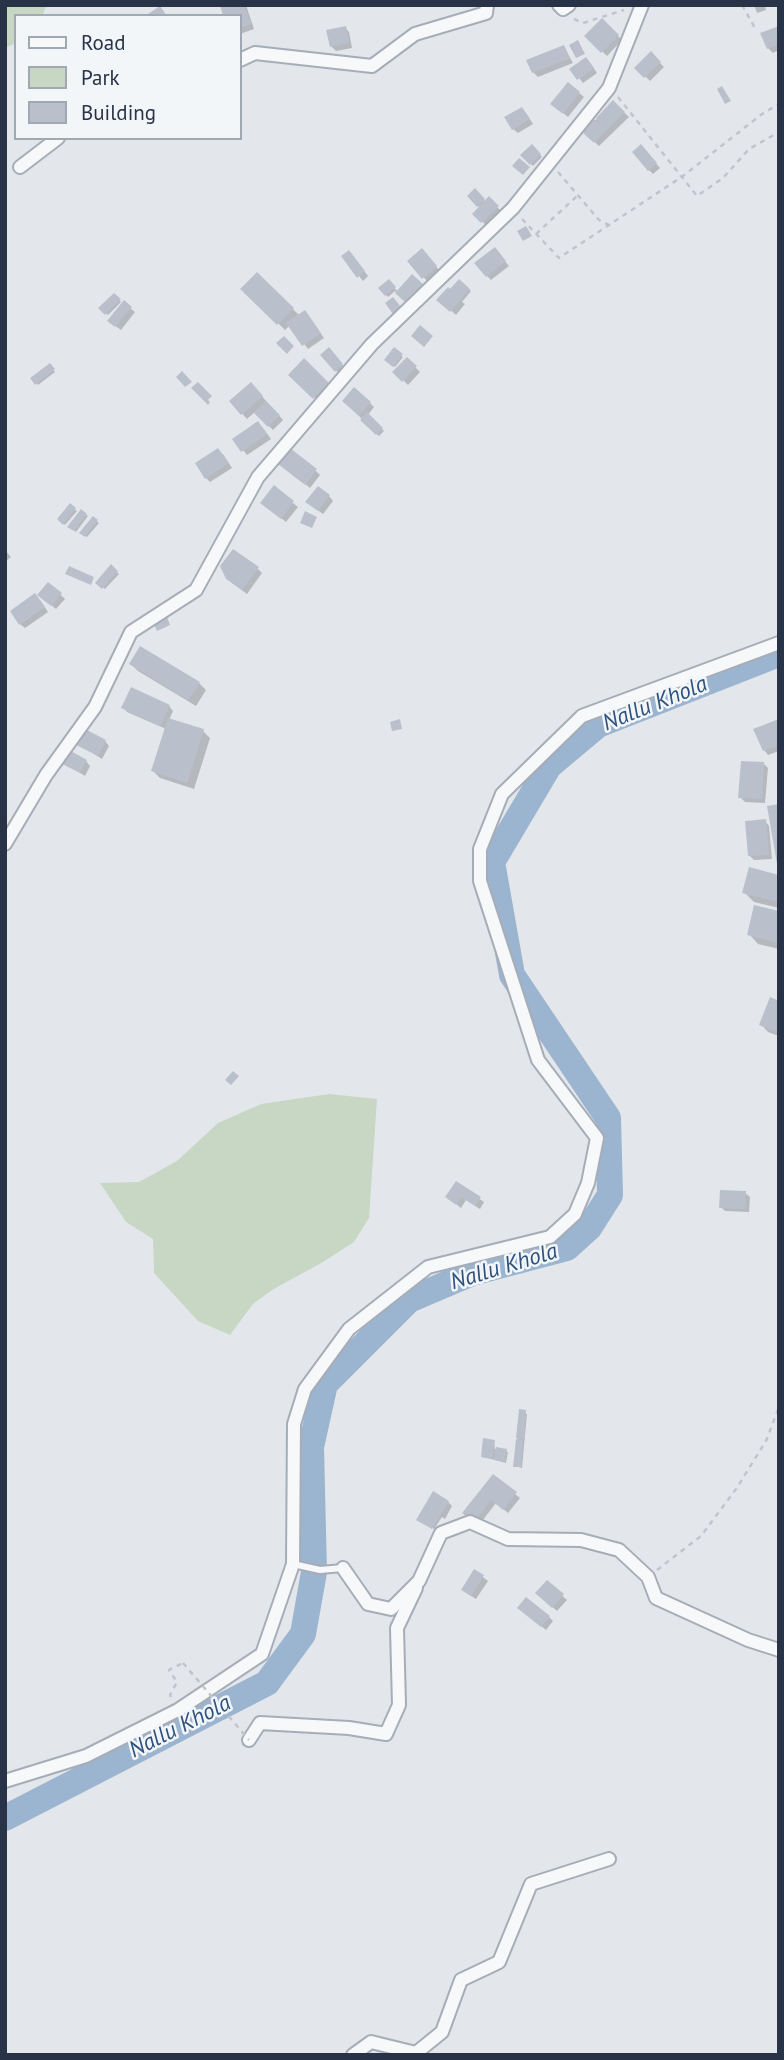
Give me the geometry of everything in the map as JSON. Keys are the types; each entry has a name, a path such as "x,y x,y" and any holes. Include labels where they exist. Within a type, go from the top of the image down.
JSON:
{"street":[{"path":"242,59 255,52 372,66 415,34 486,13 487,5"},
{"path":"559,5 563,9 569,5"},
{"path":"5,844 46,775 95,707 131,632 196,590 258,478 372,344 513,208 546,168 609,89 642,5"},
{"path":"20,167 55,140"},
{"path":"5,1781 86,1756 178,1710 262,1654 293,1564 294,1424 306,1389 349,1329 428,1267 550,1237 575,1214 588,1184 597,1138 538,1060 480,881 480,849 502,794 582,716 779,643"},
{"path":"249,1740 260,1723 349,1728 386,1734 399,1705 397,1628 441,1533 470,1522 508,1538 581,1540 619,1550 648,1577 656,1598 748,1640 779,1650"},
{"path":"343,1568 368,1604 391,1609 419,1581"},
{"path":"353,2055 371,2042 416,2053 443,2032 461,1980 499,1962 531,1884 609,1859"}],"lane":[{"path":"293,1564 320,1570 343,1568"}],"path":[{"path":"742,5 755,28"},
{"path":"572,19 583,23 625,9"},
{"path":"609,89 697,196 723,178 749,149 779,132"},
{"path":"513,208 559,258 683,176 762,114 779,104"},
{"path":"546,168 558,171 599,220 609,225"},
{"path":"536,234 577,196"},
{"path":"648,1577 701,1536 736,1489 766,1441 779,1407"},
{"path":"178,1710 170,1695 177,1682 169,1670 183,1663 249,1740"}],"green space":[{"path":"5,5 47,5 43,14 14,14 14,44 5,48"},
{"path":"329,1094 377,1099 369,1218 354,1242 253,1304 230,1335 198,1321 154,1273 153,1239 126,1222 100,1183 139,1182 177,1161 218,1123 261,1104"}],"building":[{"path":"220,5 244,5 251,24 242,27 242,14 222,14"},
{"path":"160,6 166,14 148,14"},
{"path":"602,18 619,35 601,53 584,36"},
{"path":"346,26 349,43 330,47 326,30"},
{"path":"779,26 779,44 767,49 760,33"},
{"path":"578,40 585,54 576,58 569,45"},
{"path":"564,45 570,58 532,73 526,60"},
{"path":"651,51 661,62 644,78 634,68"},
{"path":"586,57 594,68 577,80 569,69"},
{"path":"568,82 580,92 563,114 550,104"},
{"path":"722,86 731,101 725,104 717,89"},
{"path":"613,100 625,112 594,143 582,132 594,119 603,126 596,118"},
{"path":"522,107 530,119 512,130 504,117"},
{"path":"532,144 541,154 530,165 520,155"},
{"path":"641,144 657,163 648,171 632,152"},
{"path":"519,158 530,167 523,175 512,166"},
{"path":"475,188 485,199 477,207 467,196"},
{"path":"489,196 499,206 481,223 472,214"},
{"path":"526,226 532,236 523,241 517,231"},
{"path":"495,247 506,261 486,277 474,263"},
{"path":"422,248 437,266 422,279 407,261"},
{"path":"349,250 365,271 357,278 341,256"},
{"path":"257,272 294,308 277,325 240,289"},
{"path":"412,274 424,285 406,303 395,293"},
{"path":"389,279 396,287 385,296 378,288"},
{"path":"459,279 470,289 450,312 436,300"},
{"path":"114,293 121,299 105,315 98,308"},
{"path":"393,297 401,307 393,314 385,303"},
{"path":"124,300 132,307 115,327 107,321"},
{"path":"305,310 321,333 302,346 286,323"},
{"path":"420,325 433,336 424,347 411,336"},
{"path":"284,336 294,346 287,354 276,343"},
{"path":"329,347 343,364 335,372 320,355"},
{"path":"394,347 403,354 393,367 384,360"},
{"path":"407,357 417,366 402,382 392,372"},
{"path":"304,358 329,383 313,399 288,375"},
{"path":"50,363 55,369 35,385 30,378"},
{"path":"182,371 192,382 185,387 176,377"},
{"path":"198,382 212,396 208,405 191,388"},
{"path":"251,382 263,396 241,415 229,401"},
{"path":"354,387 371,402 359,416 342,401"},
{"path":"266,401 280,415 268,427 254,413"},
{"path":"367,412 383,428 376,435 360,420"},
{"path":"258,421 267,434 241,452 232,439"},
{"path":"218,448 229,463 205,479 195,463"},
{"path":"290,448 317,469 305,485 278,464"},
{"path":"274,485 294,501 281,519 260,503"},
{"path":"318,486 330,495 318,511 305,502"},
{"path":"70,503 76,508 63,525 57,519"},
{"path":"81,509 87,514 74,531 67,527"},
{"path":"305,511 317,517 312,528 300,523"},
{"path":"93,516 98,520 85,537 79,533"},
{"path":"233,549 259,567 242,590 226,579 220,566"},
{"path":"111,564 118,571 102,589 95,583"},
{"path":"69,566 94,577 91,585 65,574"},
{"path":"48,582 62,593 51,606 37,595"},
{"path":"35,593 45,607 19,625 10,611"},
{"path":"166,614 170,625 157,631 152,620"},
{"path":"140,646 200,682 188,700 129,664"},
{"path":"131,687 170,705 160,726 121,708"},
{"path":"168,718 204,729 187,783 151,771"},
{"path":"400,719 402,729 392,731 390,722"},
{"path":"779,719 779,745 763,751 753,729"},
{"path":"85,729 106,740 98,756 76,745"},
{"path":"69,750 87,760 80,773 62,764"},
{"path":"741,761 764,762 762,799 738,798"},
{"path":"779,804 779,864 777,864 767,806"},
{"path":"766,819 769,855 748,856 745,821"},
{"path":"749,867 779,875 779,902 742,893"},
{"path":"754,905 779,911 779,943 747,935"},
{"path":"770,997 779,1001 779,1033 759,1025"},
{"path":"233,1071 239,1076 231,1085 225,1080"},
{"path":"456,1181 481,1197 475,1206 461,1197 456,1205 445,1197"},
{"path":"720,1190 746,1191 745,1209 719,1208"},
{"path":"519,1409 526,1410 524,1439 516,1438"},
{"path":"483,1438 495,1440 492,1459 481,1457"},
{"path":"516,1439 523,1440 521,1467 513,1467"},
{"path":"496,1447 507,1449 505,1462 494,1460"},
{"path":"493,1474 517,1492 503,1510 491,1500 474,1522 462,1513"},
{"path":"433,1491 449,1501 432,1529 416,1520"},
{"path":"474,1569 484,1575 471,1596 461,1590"},
{"path":"547,1580 564,1594 552,1608 535,1593"},
{"path":"526,1597 550,1616 541,1627 517,1608"}],"waterway":[{"name":"Nallu Khola","path":"5,1818 267,1683 303,1634 314,1572 311,1447 325,1384 409,1300 472,1273 567,1248 589,1228 610,1195 608,1118 512,975 492,862 549,766 598,725 779,654"}]}
